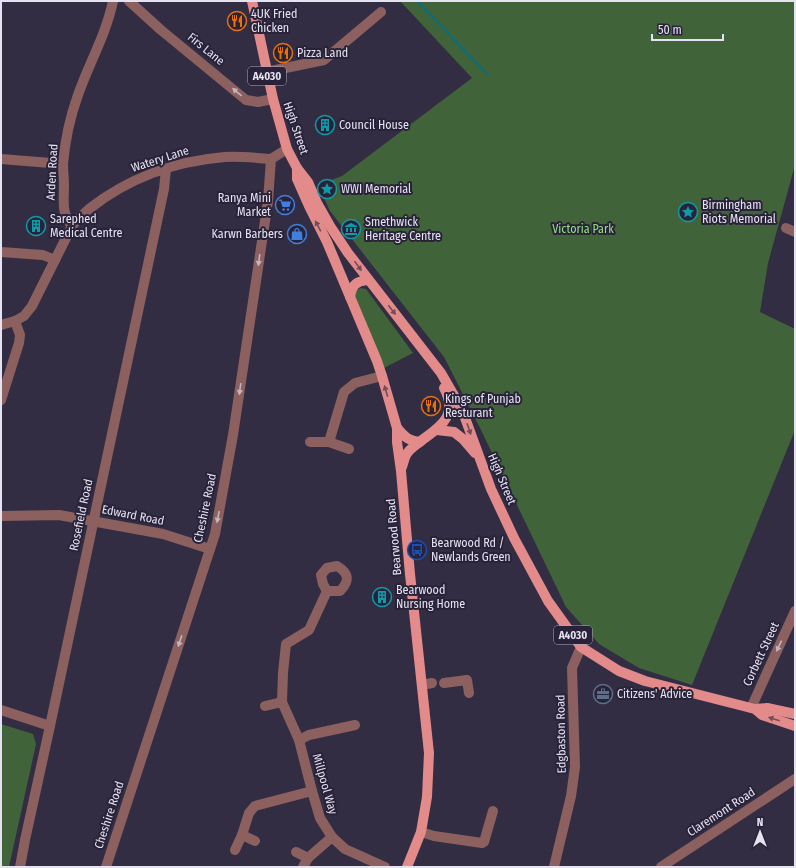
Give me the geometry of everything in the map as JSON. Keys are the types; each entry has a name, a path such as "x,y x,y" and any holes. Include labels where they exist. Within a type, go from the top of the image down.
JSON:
{"main road":[{"name":"High Street","path":"252,1 266,72 287,149 297,168 308,182 330,226 348,253 441,373 464,415 478,458 514,538 548,601 581,647 618,670 645,681 753,708 767,708 795,714"},
{"name":"High Street","path":"297,168 297,179 311,212 327,242 334,261"},
{"path":"334,261 337,256 342,253 348,253"},
{"name":"Bearwood Road","path":"334,261 382,376 397,428 397,442 427,684 429,753 427,797 421,832 407,867"},
{"path":"350,297 353,286 359,281 368,280"},
{"name":"A4030","path":"401,471 406,455 420,442 437,430 447,416 450,403 421,348"},
{"path":"397,428 405,438 420,442"},
{"name":"A4030","path":"437,430 454,432 463,439 478,458"},
{"name":"High Street","path":"753,708 762,715 795,726"}],"street":[{"name":"Arden Road","path":"72,226 66,219 63,210 63,164 69,126 78,95 105,30 113,1"},
{"name":"Firs Lane","path":"129,1 246,100 258,102 273,99"},
{"path":"266,72 324,60 380,12"},
{"path":"272,159 287,149"},
{"name":"Watery Lane","path":"72,226 88,209 113,192 134,180 166,169 188,163 226,157 272,159"},
{"path":"1,159 63,164"},
{"name":"Cheshire Road","path":"106,867 210,549 219,515 234,431 268,201 272,159"},
{"name":"Rosefield Road","path":"20,867 164,189 166,169"},
{"path":"1,325 15,321 24,316 32,306 72,226"},
{"path":"1,252 43,255 55,260"},
{"path":"1,400 19,343 20,335 15,321"},
{"path":"329,442 344,392 355,383 382,376"},
{"path":"310,442 329,442 350,449"},
{"name":"Edward Road","path":"1,516 59,515 164,534 210,549"},
{"name":"Millpool Way","path":"327,591 309,630 286,644 282,702 299,740 320,818 332,836 345,850 385,867"},
{"name":"Corbett Street","path":"753,708 795,611"},
{"name":"Edgbaston Road","path":"554,867 574,782 575,767 572,668 581,647"},
{"path":"444,682 467,680 468,693"},
{"path":"265,706 282,702"},
{"path":"1,710 50,726"},
{"path":"299,740 309,735 355,725"},
{"name":"Claremont Road","path":"661,867 795,779"},
{"path":"235,850 242,835 249,813 255,806 312,791"},
{"path":"421,832 434,836 482,843 484,842 493,811"},
{"path":"242,835 255,841"},
{"path":"296,852 306,862 332,836"}],"green space":[{"name":"Victoria Park","path":"400,1 795,1 795,165 768,263 760,312 795,329 795,430 692,685 639,668 599,644 566,607 480,428 444,357 330,211 318,185 342,176 472,78"},
{"path":"360,288 366,289 413,353 384,368 355,301 354,293"},
{"path":"1,724 33,734 36,744 9,867 1,867"}],"waterway":[{"path":"417,1 487,74"}],"place":[{"name":"4UK Fried Chicken","path":"237,21"},
{"name":"Pizza Land","path":"283,53"},
{"name":"Council House","path":"325,125"},
{"name":"WWI Memorial","path":"327,189"},
{"name":"Ranya Mini Market","path":"285,205"},
{"name":"Birmingham Riots Memorial","path":"688,212"},
{"name":"Sarephed Medical Centre","path":"36,226"},
{"name":"Smethwick Heritage Centre","path":"351,229"},
{"name":"Karwn Barbers","path":"297,234"},
{"name":"Kings of Punjab Resturant","path":"431,406"},
{"name":"Bearwood Rd / Newlands Green","path":"417,550"},
{"name":"Bearwood Nursing Home","path":"382,597"},
{"name":"Citizens' Advice","path":"603,694"}]}
